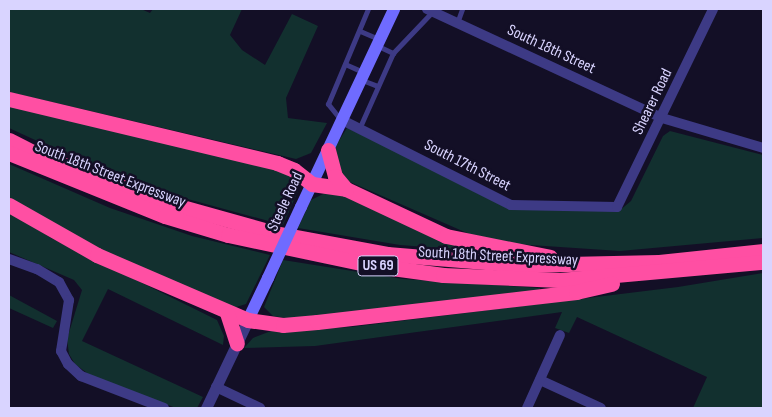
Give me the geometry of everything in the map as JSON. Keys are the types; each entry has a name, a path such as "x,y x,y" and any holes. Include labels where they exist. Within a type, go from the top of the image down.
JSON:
{"highway":[{"path":"9,99 277,163 294,170 312,184 346,189 446,236 587,263"},
{"name":"South 18th Street Expressway","path":"9,140 46,158 164,202 327,245 462,262 521,265 659,262 763,251"},
{"path":"328,150 335,176 346,189"},
{"name":"South 18th Street Expressway","path":"9,154 165,216 305,253 443,275 560,280 655,274 763,262"},
{"path":"9,205 97,255 227,313 248,320 284,325 576,292 655,274"},
{"path":"227,313 237,343"}],"main road":[{"name":"Steele Road","path":"248,320 394,9"}],"street":[{"name":"Shearer Road","path":"617,207 662,118 713,9"},
{"name":"South 18th Street","path":"431,10 662,118 763,148"},
{"name":"South 17th Street","path":"342,120 511,205 617,207"},
{"path":"9,259 38,269 58,282 69,300 61,351 68,364 81,376 164,408"},
{"name":"Steele Road","path":"206,408 248,320"},
{"path":"527,408 560,335"},
{"path":"540,380 601,408"},
{"path":"216,387 260,408"}],"lane":[{"path":"342,120 328,104 368,9"},
{"path":"457,23 462,9"},
{"path":"359,129 393,53 431,10"},
{"path":"360,31 393,53"},
{"path":"345,64 378,86"}],"green space":[{"path":"9,9 141,9 150,13 153,9 242,9 230,35 242,50 265,65 292,14 318,26 286,98 288,118 327,123 311,153 296,159 9,92"},
{"path":"9,104 280,169 296,180 298,191 283,225 173,195 85,163 9,128"},
{"path":"347,128 522,208 619,211 631,201 663,136 670,131 763,155 763,238 620,251 515,244 474,236 350,182 338,171 335,147"},
{"path":"9,164 110,208 192,236 270,255 246,304 233,308 75,239 9,199"},
{"path":"325,193 343,194 477,251 400,245 298,228 311,200"},
{"path":"9,211 51,238 217,320 224,336 223,345 108,289 82,341 203,397 197,408 176,408 91,376 75,364 69,354 67,339 82,290 74,280 9,252"},
{"path":"283,260 403,279 540,288 541,293 292,319 273,316 264,307"},
{"path":"763,273 763,408 693,408 707,377 577,317 569,333 555,328 562,312 315,346 244,348 253,338 271,331 351,327 678,287"},
{"path":"9,295 57,321 53,328 9,308"}]}
